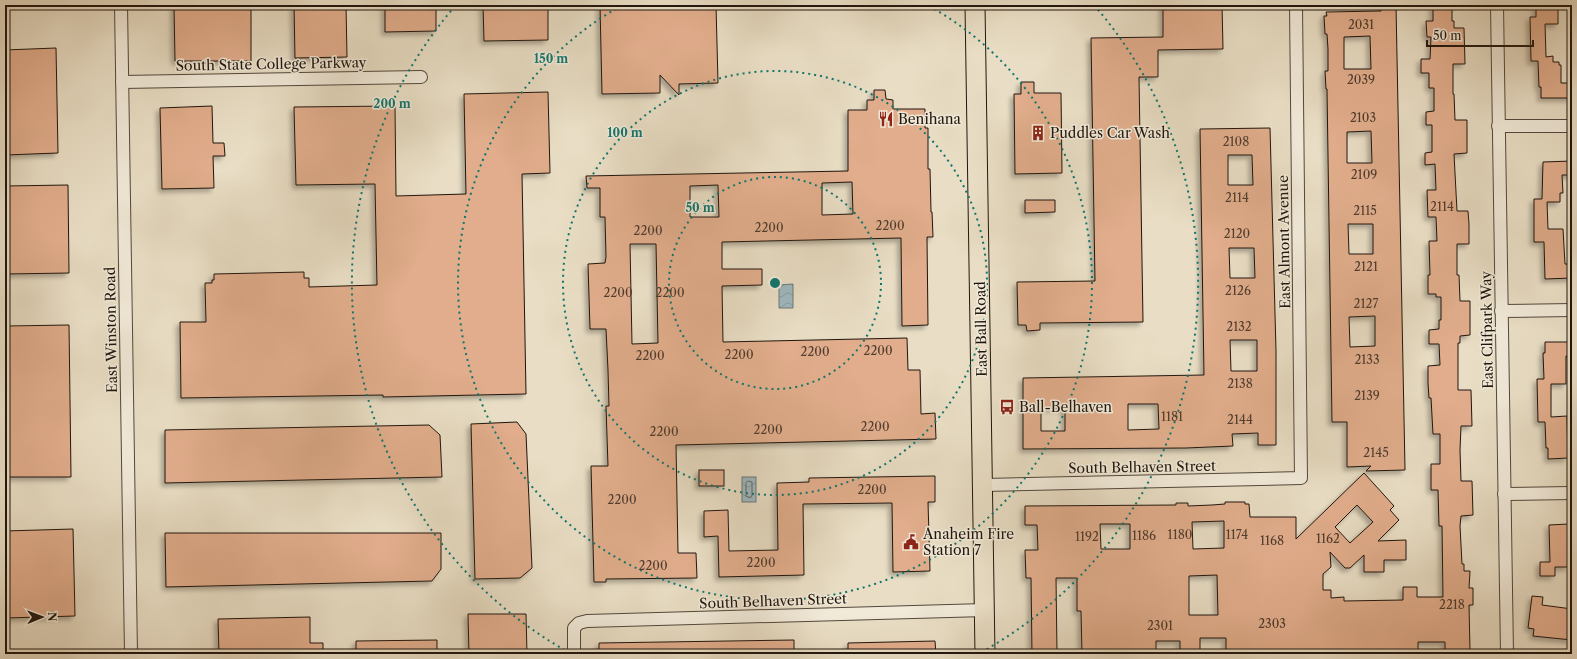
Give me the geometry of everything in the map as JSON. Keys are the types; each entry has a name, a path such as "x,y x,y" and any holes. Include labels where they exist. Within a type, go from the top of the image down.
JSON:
{"main road":[{"name":"East Ball Road","path":"975,5 984,485 985,654"}],"street":[{"name":"East Winston Road","path":"121,5 131,654"},
{"name":"East Almont Avenue","path":"1296,5 1302,478"},
{"name":"East Clifpark Way","path":"1497,5 1507,654"},
{"name":"South State College Parkway","path":"122,82 421,77"},
{"path":"1498,126 1572,126"},
{"path":"1501,311 1572,310"},
{"name":"South Belhaven Street","path":"984,485 1302,478"},
{"path":"1504,494 1572,493"},
{"name":"South Belhaven Street","path":"574,654 574,628 579,622 587,621 985,610"}],"water":[{"path":"793,284 793,308 779,308 779,285"},
{"path":"742,477 756,477 756,502 742,502"}],"building":[{"path":"174,5 251,5 251,61 175,61"},
{"path":"294,5 346,5 347,57 295,58"},
{"path":"385,5 436,5 436,31 385,32"},
{"path":"483,5 548,5 548,40 484,41"},
{"path":"600,5 716,5 718,83 679,84 679,95 660,75 660,93 602,94"},
{"path":"1163,5 1222,5 1223,49 1158,50 1158,77 1139,77 1143,322 1040,323 1040,330 1027,331 1026,325 1018,325 1017,282 1095,281 1091,38 1163,37"},
{"path":"1381,5 1396,5 1405,470 1366,471 1371,466 1347,467 1347,422 1332,422 1327,89 1325,71 1328,71 1328,49 1324,16 1327,16 1326,12 1381,11","holes":["1370,36 1371,69 1344,69 1344,37","1371,131 1372,163 1347,163 1347,132","1348,224 1373,224 1373,254 1349,254","1375,316 1375,346 1350,347 1349,317"]},
{"path":"1433,5 1452,5 1452,21 1454,21 1454,28 1464,28 1465,64 1453,64 1453,94 1455,120 1467,120 1467,153 1454,154 1457,211 1468,211 1469,224 1469,244 1457,244 1457,275 1459,275 1460,301 1470,301 1470,335 1460,336 1460,343 1458,343 1458,390 1471,390 1472,426 1461,426 1460,450 1461,481 1472,481 1473,515 1461,516 1460,526 1462,564 1464,564 1464,571 1470,571 1469,588 1473,588 1473,605 1469,605 1470,651 1445,651 1445,642 1418,642 1418,654 1226,654 1226,638 1200,638 1200,654 1180,654 1180,641 1156,641 1156,654 1082,654 1081,611 1077,611 1077,578 1056,578 1057,654 1032,654 1031,578 1026,578 1025,550 1038,550 1037,525 1025,525 1025,506 1176,505 1176,503 1188,503 1188,506 1225,504 1225,502 1245,502 1245,504 1249,504 1250,517 1296,517 1296,539 1364,473 1394,506 1390,510 1399,520 1378,541 1406,540 1406,560 1384,560 1384,572 1364,572 1364,555 1350,568 1345,568 1330,552 1331,567 1323,574 1323,590 1331,590 1331,598 1344,597 1344,601 1403,600 1403,587 1417,587 1417,597 1443,597 1442,526 1439,526 1438,490 1431,490 1431,464 1440,464 1440,434 1433,434 1431,398 1429,398 1428,383 1428,366 1440,365 1439,344 1429,344 1429,330 1439,329 1439,320 1441,320 1441,297 1436,297 1436,294 1428,294 1428,275 1430,275 1429,241 1437,241 1436,217 1428,217 1427,190 1436,190 1435,164 1425,165 1425,153 1432,152 1432,125 1426,125 1426,112 1434,111 1434,88 1429,88 1429,73 1421,73 1421,59 1430,59 1431,37 1427,37 1426,21 1433,21","holes":["1357,505 1373,522 1350,543 1335,527","1224,521 1224,548 1193,549 1192,522","1100,524 1130,524 1130,549 1101,549","1217,575 1218,615 1189,615 1189,576"]},
{"path":"1536,5 1558,5 1558,24 1545,24 1546,57 1553,56 1553,62 1559,62 1559,65 1561,65 1561,83 1572,83 1572,98 1541,98 1538,61 1531,61 1530,17 1536,17"},
{"path":"56,48 58,153 5,155 5,50"},
{"name":"Puddles Car Wash","path":"1021,82 1034,82 1034,93 1061,93 1062,173 1015,174 1014,94 1021,94"},
{"path":"874,90 885,90 886,99 893,100 893,109 925,109 925,128 928,128 928,169 930,169 933,237 927,237 928,325 902,326 901,238 722,242 722,269 762,269 762,285 722,286 723,342 907,338 908,370 920,370 921,414 935,413 936,439 676,445 678,553 696,553 697,578 606,579 606,582 594,582 591,466 608,466 606,406 609,406 606,329 590,329 588,264 605,263 605,217 600,217 600,188 587,188 586,176 848,171 848,110 867,110 867,100 874,100","holes":["852,182 853,214 822,215 822,183","718,185 719,217 690,217 690,186","630,244 656,244 658,343 632,344"]},
{"path":"548,92 550,173 522,174 526,394 383,397 383,395 181,398 180,322 206,322 205,283 212,283 212,280 214,280 214,274 304,272 304,278 309,278 309,287 377,285 375,184 296,185 294,107 395,106 396,196 466,194 464,94"},
{"path":"212,106 213,143 224,143 225,156 213,156 214,188 162,189 160,108"},
{"path":"1270,128 1276,351 1276,445 1258,445 1258,433 1232,434 1233,446 1186,448 1023,449 1023,378 1204,375 1200,129","holes":["1228,155 1252,155 1253,185 1228,185","1229,248 1254,248 1255,278 1230,278","1230,340 1257,340 1257,371 1231,371","1128,404 1158,404 1159,429 1128,430","1041,408 1065,408 1065,431 1041,431"]},
{"path":"1572,161 1572,175 1562,175 1563,193 1560,193 1560,202 1547,202 1548,229 1563,229 1565,264 1572,264 1572,278 1545,279 1544,242 1534,242 1534,199 1542,199 1543,162"},
{"path":"68,185 69,273 5,274 5,186"},
{"path":"1025,200 1055,200 1055,212 1025,213"},
{"path":"69,325 71,477 9,477 7,326"},
{"path":"1545,342 1572,342 1572,356 1566,356 1566,384 1551,384 1551,417 1567,416 1568,458 1548,459 1545,422 1538,422 1537,379 1544,379 1543,353 1545,353"},
{"path":"517,422 526,434 532,568 520,578 475,579 471,424"},
{"path":"429,425 440,435 442,477 165,483 165,430"},
{"path":"699,470 724,470 724,486 699,486"},
{"path":"935,476 935,502 928,502 930,571 893,572 892,503 803,504 804,575 719,577 718,536 704,537 704,511 728,510 729,551 778,550 777,483 809,482 809,478"},
{"path":"1569,524 1569,567 1555,567 1555,576 1540,576 1540,562 1550,562 1549,525"},
{"path":"73,529 75,616 5,618 5,531"},
{"path":"165,533 441,533 441,569 432,581 166,587"},
{"path":"1532,596 1543,597 1542,605 1572,609 1572,640 1533,636 1534,629 1528,628"},
{"path":"468,614 526,614 527,654 469,654"},
{"path":"310,617 310,643 323,643 323,654 219,654 218,619"},
{"path":"437,640 437,654 356,654 356,641"},
{"path":"794,640 794,654 599,654 599,643"},
{"path":"935,641 936,654 848,654 848,643"}],"place":[{"name":"Benihana","path":"886,119"},
{"name":"Puddles Car Wash","path":"1038,133"},
{"name":"Ball-Belhaven","path":"1007,407"},
{"name":"Anaheim Fire Station 7","path":"911,542"}]}
